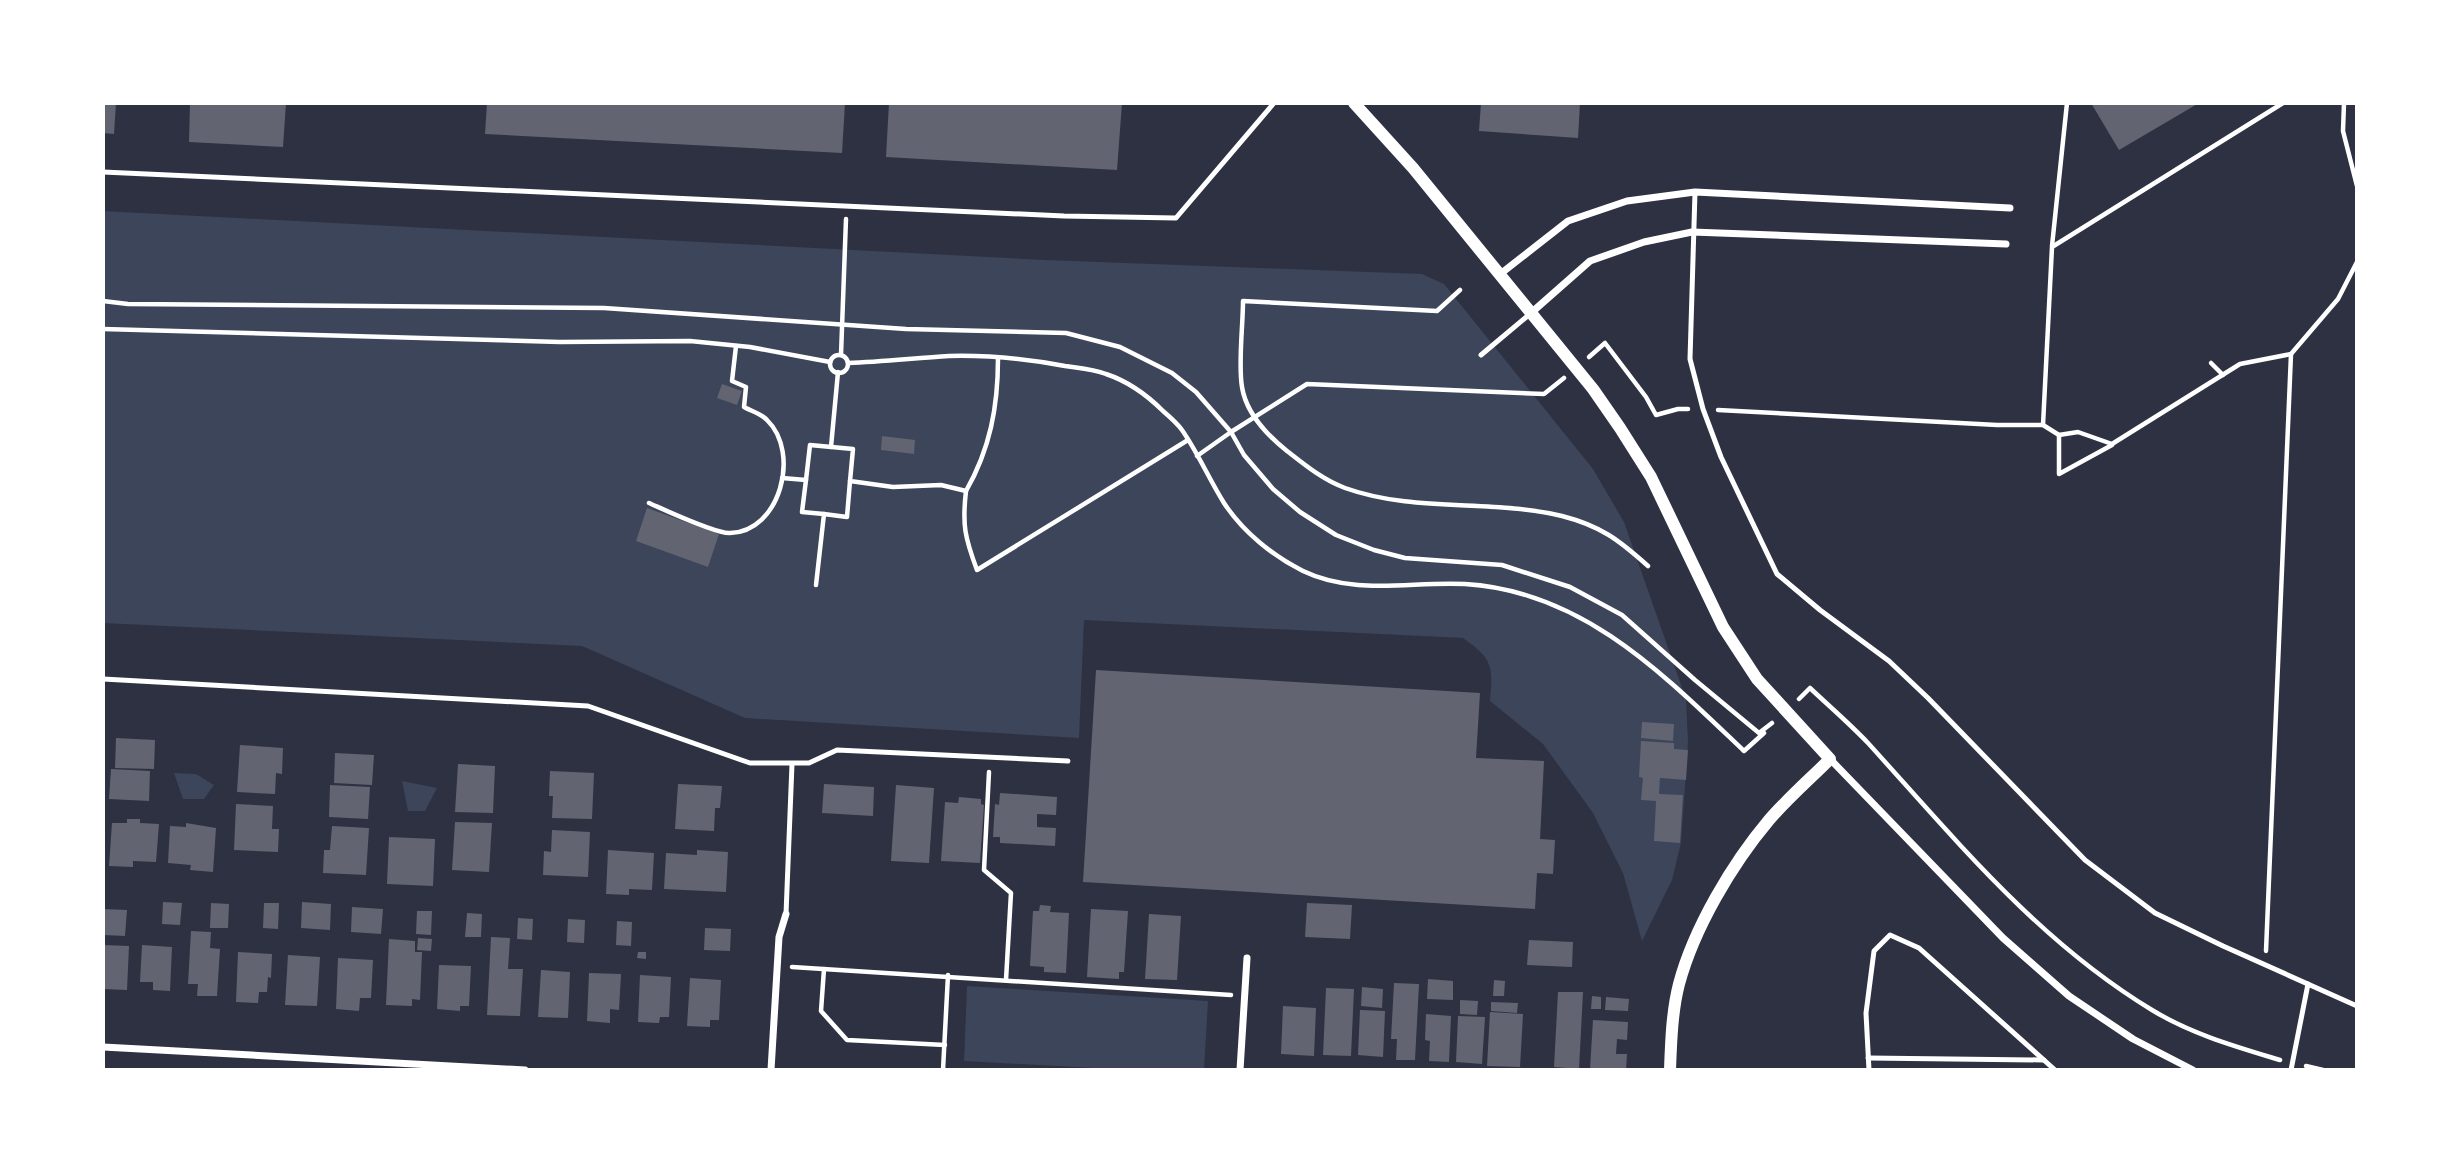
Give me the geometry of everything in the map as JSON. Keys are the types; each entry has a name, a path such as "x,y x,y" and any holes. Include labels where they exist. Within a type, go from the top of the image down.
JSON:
{"street":[{"path":"1354,103 1413,168 1593,389 1651,477 1723,627 1757,679 1830,759 2003,938 2069,996 2133,1039 2193,1070"},
{"path":"1499,275 1568,221 1627,201 1695,192 2010,208"},
{"path":"1530,314 1590,261 1644,242 1692,232 2006,244"},
{"path":"1670,1070 1679,985 1699,932 1734,868 1769,820 1830,759"},
{"path":"771,1070 779,937 786,914"},
{"path":"1240,1070 1247,958"},
{"path":"103,1047 525,1070"}],"lane":[{"path":"103,172 1063,216 1176,218 1274,103"},
{"path":"1695,192 1690,359 1703,409 1721,457 1777,574 1889,661 2085,860 2155,913 2357,1006"},
{"path":"1481,355 1530,314"},
{"path":"103,679 588,706 750,763 809,763 837,750 1068,761"},
{"path":"786,914 792,764"},
{"path":"1869,1070 1866,1013 1874,951 1890,934 1919,948 2055,1070"},
{"path":"2292,1067 2308,984"},
{"path":"1868,1058 2044,1060"}],"path":[{"path":"2043,425 2052,247 2067,103"},
{"path":"2052,247 2283,103"},
{"path":"2344,103 2343,131 2357,186"},
{"path":"2349,161 2357,163"},
{"path":"841,355 847,206"},
{"path":"2265,965 2291,354 2338,299 2357,262"},
{"path":"1460,290 1437,311 1243,301 1242,387 1248,408 1272,439 1303,463 1343,487 1388,500 1521,510 1561,516 1600,528 1648,566"},
{"path":"103,301 128,304 604,308 970,332 1066,333 1120,347 1172,373 1196,392 1231,432 1244,455 1273,489 1300,512 1336,535 1374,550 1405,558 1502,565 1570,587 1622,615 1759,733 1786,712"},
{"path":"103,329 130,332 560,342 690,341 830,362"},
{"path":"1595,353 1605,343 1646,397 1656,415 1678,409 1703,409 1997,425 2043,425 2059,435 2078,432 2112,444"},
{"path":"649,503 728,534 748,530 770,511 781,488 784,467 779,439 767,419 744,407 746,387 732,382 736,346"},
{"path":"2059,435 2059,474 2240,364 2291,354"},
{"path":"830,362 835,356 841,355 848,363"},
{"path":"848,363 951,356 998,358 1032,360 1106,374 1148,397 1180,427 1226,506 1273,555 1305,572 1337,583 1366,586 1468,584 1500,588 1538,598 1578,615 1614,637 1744,751 1810,688 1866,741 1958,845 2030,919 2094,971 2154,1012 2216,1040 2292,1067 2323,1070"},
{"path":"998,358 998,384 988,445 966,491 963,520 968,547 977,570 1188,440"},
{"path":"830,362 833,370 838,372 844,371 848,363"},
{"path":"2211,363 2223,375"},
{"path":"831,447 838,372"},
{"path":"1197,456 1307,384 1544,394 1552,387"},
{"path":"810,445 853,449 847,517 802,512 806,480 810,445"},
{"path":"782,478 806,480"},
{"path":"850,481 893,487 941,485 966,491"},
{"path":"816,585 824,514"},
{"path":"989,758 984,870 1011,893 1006,980"},
{"path":"777,966 1244,996"},
{"path":"824,969 821,1011 847,1040 945,1045"},
{"path":"943,1070 948,975"}],"shaded area":[{"path":"103,211 1046,260 1422,274 1444,284 1593,469 1624,522 1686,699 1688,742 1681,843 1672,880 1642,941 1623,873 1593,813 1543,744 1490,701 1489,664 1480,652 1463,638 1084,620 1079,738 745,718 582,646 103,623"},
{"path":"174,773 196,774 214,785 204,799 183,799"},
{"path":"402,781 437,788 425,811 408,811"},
{"path":"967,986 1208,1001 1204,1070 1129,1070 964,1061"}],"building":[{"path":"103,103 116,103 114,134 103,133"},
{"path":"190,103 286,103 283,147 189,142"},
{"path":"487,103 845,103 842,153 485,134"},
{"path":"889,103 1122,103 1117,170 886,157"},
{"path":"1481,103 1580,103 1578,138 1479,131"},
{"path":"2091,103 2199,103 2119,150"},
{"path":"722,384 742,391 737,405 717,398"},
{"path":"882,436 915,440 914,454 881,450"},
{"path":"647,508 719,534 708,567 636,541"},
{"path":"1096,670 1480,693 1476,758 1544,761 1540,839 1555,840 1553,874 1537,873 1535,909 1083,882"},
{"path":"1642,722 1674,724 1673,741 1641,738"},
{"path":"116,738 155,740 154,769 115,768"},
{"path":"1641,741 1674,743 1674,749 1688,750 1686,780 1660,778 1659,794 1683,795 1680,843 1654,841 1656,801 1641,800"},
{"path":"240,745 283,748 282,774 276,773 275,794 237,792"},
{"path":"335,753 374,755 372,785 334,783"},
{"path":"458,764 495,766 493,813 455,812"},
{"path":"111,769 150,771 149,801 109,799"},
{"path":"550,771 594,773 592,819 552,818"},
{"path":"678,784 722,786 720,808 715,808 714,831 675,829"},
{"path":"824,784 874,787 873,816 822,813"},
{"path":"330,785 370,787 368,819 329,817"},
{"path":"896,785 934,788 929,863 891,861"},
{"path":"1000,793 1057,797 1056,815 1037,814 1037,827 1056,828 1055,846 1000,843 1000,837 993,837 995,804 999,805"},
{"path":"959,797 981,799 981,804 984,805 980,863 941,861 945,802 958,803"},
{"path":"236,804 273,806 272,829 279,829 278,852 234,850"},
{"path":"127,819 159,824 156,862 133,861 133,867 109,866 112,823 127,823"},
{"path":"455,822 492,823 489,872 452,870"},
{"path":"186,823 216,828 213,872 190,870 191,865 168,863 170,826 186,827"},
{"path":"332,826 369,828 366,875 323,873 324,850 330,850"},
{"path":"552,830 590,832 588,877 543,875 544,851 551,852"},
{"path":"389,837 435,839 433,886 387,884"},
{"path":"608,850 654,853 652,890 629,889 629,895 606,894"},
{"path":"697,850 728,852 726,892 664,889 666,853 697,855"},
{"path":"163,902 182,903 180,925 162,924"},
{"path":"302,902 331,904 330,930 301,928"},
{"path":"211,903 229,904 228,928 210,928"},
{"path":"264,903 279,903 278,929 263,928"},
{"path":"1307,903 1352,905 1350,939 1305,937"},
{"path":"1040,905 1051,906 1050,912 1069,913 1066,973 1044,972 1044,967 1030,966 1033,911 1039,911"},
{"path":"352,907 383,909 381,934 351,932"},
{"path":"103,909 127,910 125,936 103,935"},
{"path":"1091,909 1128,911 1124,972 1119,972 1119,979 1087,977"},
{"path":"417,911 432,911 431,935 416,934"},
{"path":"467,913 482,914 481,937 465,937"},
{"path":"1149,914 1181,916 1177,980 1145,979"},
{"path":"518,918 533,919 532,940 517,939"},
{"path":"568,919 585,920 584,943 567,942"},
{"path":"617,921 632,922 631,946 616,945"},
{"path":"705,928 731,929 730,951 704,950"},
{"path":"191,931 211,932 210,948 220,949 217,996 197,996 198,984 188,984"},
{"path":"491,937 510,938 508,969 523,969 520,1016 487,1015"},
{"path":"418,938 432,939 431,951 417,950"},
{"path":"389,939 415,941 415,952 422,952 420,1000 412,999 412,1006 386,1005"},
{"path":"1529,940 1573,942 1572,967 1527,965"},
{"path":"103,945 129,946 127,990 103,989"},
{"path":"142,945 172,947 170,991 153,990 153,982 140,982"},
{"path":"238,952 272,954 271,978 268,977 267,992 259,992 258,1003 236,1002"},
{"path":"638,952 646,952 646,959 637,958"},
{"path":"288,955 320,957 317,1006 285,1005"},
{"path":"338,958 373,960 371,998 360,998 359,1011 336,1009"},
{"path":"439,965 471,966 469,1006 460,1006 460,1011 437,1009"},
{"path":"541,970 570,972 568,1018 538,1017"},
{"path":"589,973 621,974 619,1010 610,1009 610,1023 587,1021"},
{"path":"640,975 671,977 669,1017 660,1017 659,1023 638,1022"},
{"path":"690,978 721,980 719,1020 710,1020 710,1027 687,1026"},
{"path":"1428,979 1453,981 1453,1000 1427,999"},
{"path":"1494,980 1505,981 1504,996 1493,996"},
{"path":"1394,983 1419,984 1415,1060 1396,1060 1397,1039 1391,1039"},
{"path":"1362,987 1383,989 1382,1008 1361,1006"},
{"path":"1326,988 1354,989 1351,1056 1323,1055"},
{"path":"1558,992 1583,992 1579,1069 1554,1067"},
{"path":"1592,996 1601,997 1601,1009 1591,1009"},
{"path":"1606,997 1629,999 1628,1011 1605,1010"},
{"path":"1460,1000 1478,1001 1477,1015 1460,1014"},
{"path":"1491,1002 1518,1003 1517,1013 1491,1011"},
{"path":"1283,1006 1316,1008 1314,1056 1281,1054"},
{"path":"1360,1010 1385,1011 1383,1057 1358,1055"},
{"path":"1490,1012 1523,1014 1520,1067 1487,1066"},
{"path":"1426,1014 1451,1016 1449,1062 1429,1061 1430,1041 1425,1040"},
{"path":"1458,1016 1485,1017 1482,1064 1456,1062"},
{"path":"1593,1020 1628,1022 1627,1040 1617,1039 1616,1054 1627,1054 1626,1070 1590,1069"}]}
